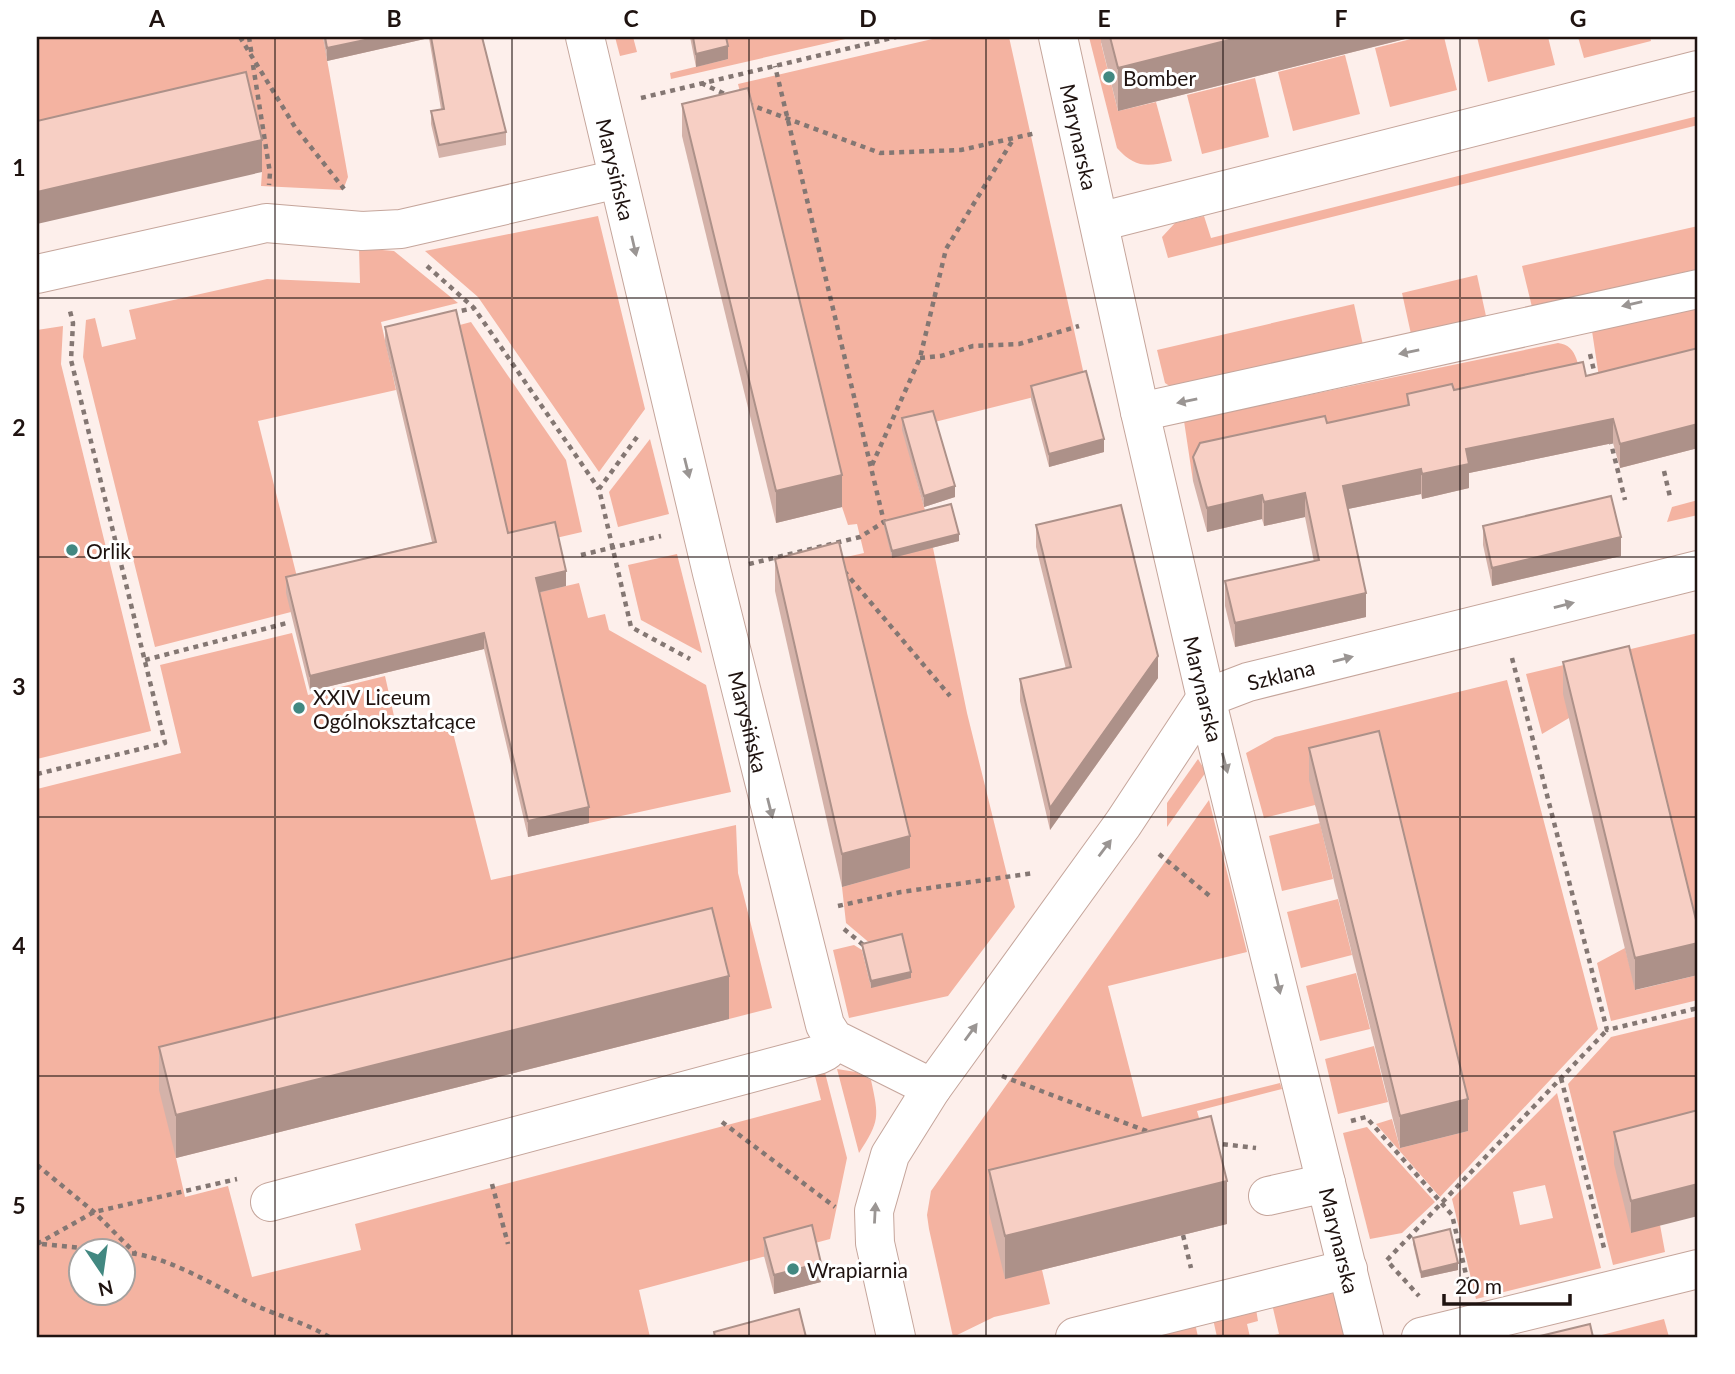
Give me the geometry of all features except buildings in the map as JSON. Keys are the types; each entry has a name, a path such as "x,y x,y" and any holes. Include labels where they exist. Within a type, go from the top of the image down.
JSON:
{"street":[{"name":"Marysińska","path":"585,37 739,684 825,1026 834,1039"},
{"name":"Marynarska","path":"1058,37 1206,698 1364,1337"},
{"path":"1099,222 1698,70"},
{"path":"49,271 266,223 362,231 401,229 618,179"},
{"path":"1140,412 1698,289"},
{"name":"Szklana","path":"1206,698 1248,682 1503,621 1698,570"},
{"path":"896,1337 875,1243 874,1211 890,1155 932,1088 1123,824 1206,698"},
{"path":"270,1202 818,1055 826,1051 834,1039 932,1088"},
{"path":"1268,1196 1326,1182"},
{"path":"1075,1337 1348,1269"},
{"path":"1421,1337 1698,1269"}],"path":[{"path":"240,37 295,127 346,191"},
{"path":"249,37 270,173 268,196"},
{"path":"601,107 895,37"},
{"path":"712,573 860,537 884,522 775,66"},
{"path":"701,83 788,121 880,153 961,150 1041,132"},
{"path":"871,466 920,358 946,249 1014,138"},
{"path":"401,229 404,246 474,307 599,489 631,627 739,684"},
{"path":"37,774 165,743 71,360 73,323 49,271"},
{"path":"441,315 474,307"},
{"path":"1580,316 1596,381"},
{"path":"920,358 941,356 973,346 1019,344 1086,324"},
{"path":"599,489 669,394"},
{"path":"1609,434 1625,500"},
{"path":"1664,471 1670,497"},
{"path":"580,555 701,526"},
{"path":"823,546 831,556"},
{"path":"840,566 950,696"},
{"path":"1503,621 1606,1030"},
{"path":"145,660 287,623"},
{"path":"797,916 901,892 1034,873"},
{"path":"1348,1269 1387,1261 1606,1030 1698,1008"},
{"path":"1002,1076 1162,1135"},
{"path":"1561,1078 1614,1290"},
{"path":"712,1084 723,1125 842,1211"},
{"path":"1346,1122 1366,1117 1452,1215 1472,1300 1473,1325"},
{"path":"1200,1142 1256,1148"},
{"path":"482,1147 508,1244"},
{"path":"37,1165 94,1212 120,1238"},
{"path":"39,1244 94,1212 233,1180"},
{"path":"39,1244 66,1247"},
{"path":"136,1253 197,1275 255,1305 330,1337"}],"shaded area":[{"path":"37,37 323,37 348,177 343,190 261,186 262,172 37,153"},
{"path":"615,37 633,37 637,52 620,56"},
{"path":"723,37 854,37 671,79 670,73 728,59"},
{"path":"941,37 1009,37 1086,384 903,430 926,514 967,713 1015,907 948,996 849,1018 833,950 854,945 862,950 871,987 911,978 846,923 842,887 909,868 833,560 864,553 857,524 848,525 842,507 738,84"},
{"path":"1089,37 1122,37 1101,43 1118,111 1156,102 1172,161 1142,164 1130,159 1117,148"},
{"path":"1419,37 1444,37 1457,90 1390,107 1375,48"},
{"path":"1477,37 1548,37 1555,65 1488,82"},
{"path":"1578,37 1650,37 1651,41 1584,58"},
{"path":"1345,55 1360,114 1293,131 1278,72"},
{"path":"1255,78 1269,137 1202,154 1187,95"},
{"path":"1698,116 1698,125 1168,258 1162,237 1175,223 1204,216 1211,238"},
{"path":"598,216 645,409 599,472 478,297 425,251"},
{"path":"1698,226 1698,269 1532,307 1522,266"},
{"path":"359,248 394,251 458,303 381,322 396,390 258,421 300,589 291,612 155,647 83,357 86,320 95,318 102,347 136,339 129,310 267,279 360,283"},
{"path":"1477,275 1486,316 1411,334 1402,293"},
{"path":"1354,304 1363,345 1174,389 1165,383 1157,350"},
{"path":"1698,307 1698,373 1602,397 1592,331"},
{"path":"471,322 566,460 582,532 508,549 456,326"},
{"name":"Orlik","path":"63,326 61,364 151,731 37,759 37,330"},
{"path":"1558,343 1570,348 1574,353 1583,387 1201,467 1193,481 1184,421"},
{"path":"650,439 669,514 618,527 609,492"},
{"path":"1698,500 1698,515 1667,522 1672,507"},
{"path":"677,554 702,653 641,620 628,565"},
{"path":"579,583 588,618 605,614 609,630 706,685 731,792 589,823 536,593"},
{"path":"292,633 308,695 385,676 394,716 452,729 491,880 736,825 738,873 772,1008 729,1019 712,952 176,1158 185,1197 228,1186 252,1277 361,1250 355,1224 821,1100 814,1072 823,1065 847,1158 830,1239 639,1290 650,1337 37,1337 37,789 181,753 160,665"},
{"path":"1698,633 1698,960 1569,718 1542,734 1526,674"},
{"path":"1507,680 1598,1029 1440,1197 1376,1124 1392,1119 1400,1148 1468,1131 1315,805 1264,818 1246,753 1275,737"},
{"path":"1198,759 1206,772 1167,827 1167,803"},
{"path":"1209,800 1247,952 1108,986 1142,1117 1280,1083 1282,1089 1197,1111 1211,1159 1042,1270 1050,1304 994,1317 953,1337 929,1229 927,1215 931,1191"},
{"path":"1320,823 1333,879 1282,891 1269,836"},
{"path":"1338,899 1352,955 1301,968 1287,912"},
{"path":"1625,948 1636,990 1698,975 1698,1000 1611,1021 1597,963"},
{"path":"1356,973 1370,1029 1320,1041 1306,986"},
{"path":"1698,1016 1698,1142 1660,1225 1665,1252 1613,1265 1568,1084 1611,1037"},
{"path":"1374,1046 1388,1102 1338,1114 1325,1059"},
{"path":"837,1069 856,1072 871,1080 876,1118 859,1153"},
{"path":"1557,1093 1601,1268 1476,1299 1452,1199","holes":["1545,1185 1553,1218 1520,1225 1513,1192"]},
{"path":"1367,1127 1435,1202 1402,1233 1370,1239 1343,1133"},
{"path":"1338,1289 1350,1337 1266,1337 1279,1334 1272,1304"},
{"path":"1256,1309 1258,1321 1247,1324 1250,1337 1217,1337 1213,1319"},
{"path":"1664,1319 1669,1337 1594,1337"},
{"path":"1195,1323 1198,1337 1140,1337"}],"place":[{"name":"Bomber","path":"1109,77"},
{"name":"Orlik","path":"72,550"},
{"name":"XXIV Liceum Ogólnokształcące","path":"299,708"},
{"name":"Wrapiarnia","path":"793,1269"}]}
